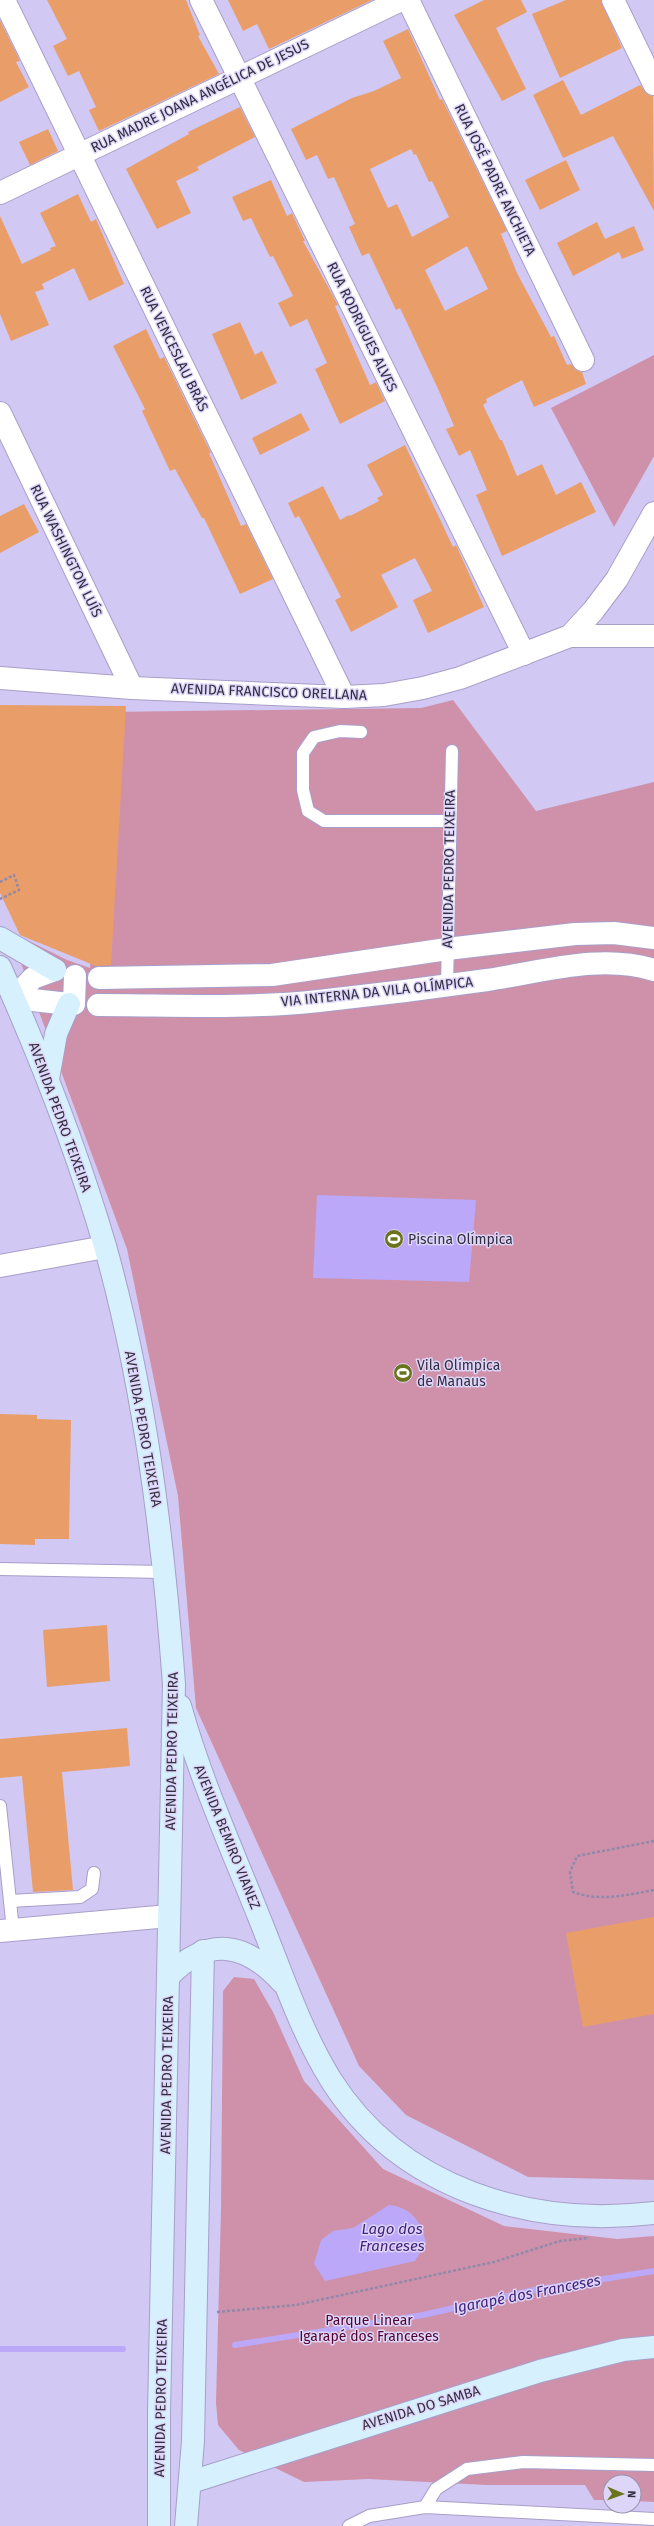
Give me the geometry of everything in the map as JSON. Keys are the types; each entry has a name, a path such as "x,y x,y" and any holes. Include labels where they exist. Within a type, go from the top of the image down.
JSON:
{"street":[{"name":"RUA VENCESLAU BRÁS","path":"4,0 344,697"},
{"name":"RUA RODRIGUES ALVES","path":"201,0 524,654"},
{"name":"RUA MADRE JOANA ANGÉLICA DE JESUS","path":"0,193 238,77 401,0"},
{"name":"RUA JOSÉ PADRE ANCHIETA","path":"408,0 582,360"},
{"path":"613,0 654,84"},
{"name":"RUA WASHINGTON LUÍS","path":"0,413 132,688"},
{"name":"AVENIDA FRANCISCO ORELLANA","path":"0,678 132,688 344,697 384,695 423,688 460,678 570,636 593,611 617,579 654,513"},
{"path":"570,636 654,636"},
{"name":"VIA INTERNA DA VILA OLÍMPICA","path":"99,978 272,975 447,949 575,934 614,933 654,938"},
{"path":"0,938 65,973 72,1004 56,1034 48,1079"},
{"name":"VIA INTERNA DA VILA OLÍMPICA","path":"98,1005 218,1006 278,1003 447,986 593,964 640,965 654,970"},
{"name":"AVENIDA PEDRO TEIXEIRA","path":"0,967 48,1079 105,1247 142,1413 158,1515 164,1572 174,1684 159,2413 159,2526"},
{"path":"14,998 33,978 65,973"},
{"path":"272,975 278,1003"},
{"path":"14,998 72,1004"},
{"path":"0,1266 105,1247"},
{"name":"AVENIDA BEMIRO VIANEZ","path":"174,1684 190,1742 208,1794 298,2015 332,2080 357,2114 387,2143 418,2165 455,2186 490,2200 531,2211 599,2218 654,2214"},
{"path":"6,1930 169,1916"},
{"name":"AVENIDA BEMIRO VIANEZ","path":"169,1976 189,1958 203,1951 213,1949 230,1950 253,1957 265,1965 287,1987"},
{"path":"186,2526 191,2482 193,2441 203,1951"},
{"name":"AVENIDA DO SAMBA","path":"191,2482 540,2371 623,2350 654,2347"},
{"path":"159,2413 166,2424 177,2434 193,2441"}],"lane":[{"path":"361,732 340,731 314,737 303,754 303,790 308,811 324,821 450,821"},
{"name":"AVENIDA PEDRO TEIXEIRA","path":"447,986 452,751"},
{"path":"0,1569 164,1572"},
{"path":"0,1806 10,1901 6,1930"},
{"path":"10,1901 80,1897 92,1889 94,1873"},
{"path":"425,2507 436,2489 467,2469 523,2462 654,2465"},
{"path":"349,2526 369,2516 425,2507 654,2519"}],"path":[{"path":"0,882 14,875 19,890 0,899"},
{"path":"654,1841 577,1856 570,1872 573,1892 589,1898 620,1896 654,1890"},
{"path":"218,2312 296,2305 494,2262 560,2241 597,2237"}],"green space":[{"path":"654,355 654,456 614,527 551,408"},
{"name":"Vila Olímpica de Manaus","path":"453,700 536,811 654,782 654,2180 528,2177 406,2115 359,2066 196,1708 178,1496 127,1249 9,931 67,960 90,968 108,712 421,708"},
{"name":"Parque Linear Igarapé dos Franceses","path":"234,1977 254,1979 273,2012 304,2081 383,2169 504,2226 617,2239 654,2236 654,2502 642,2501 642,2474 602,2474 602,2500 594,2500 585,2485 487,2485 368,2479 304,2482 239,2450 218,2425 216,2403 221,2210 223,1991"}],"water":[{"name":"Piscina Olímpica","path":"317,1195 476,1200 469,1282 313,1278"},
{"name":"Lago dos Franceses","path":"389,2205 397,2206 409,2212 422,2228 426,2243 415,2261 325,2281 314,2264 321,2240 333,2231 353,2228"}],"building":[{"path":"47,0 186,0 200,35 198,36 219,74 99,131 89,110 96,107 79,71 68,76 53,46 67,39"},
{"path":"228,0 372,0 269,49 257,24 243,31"},
{"path":"484,0 521,0 527,12 496,28 526,89 502,101 454,15"},
{"path":"566,0 601,0 622,48 560,78 532,14"},
{"path":"0,20 20,61 16,62 29,87 0,102"},
{"path":"408,29 440,100 442,99 507,231 501,234 517,273 551,337 554,336 567,365 571,364 576,370 582,372 586,384 534,407 522,380 486,399 487,402 483,405 500,440 502,440 517,476 542,464 556,495 581,482 596,512 502,556 476,495 487,490 470,450 459,456 446,429 454,426 400,308 396,310 369,253 362,256 349,227 355,224 334,177 328,179 317,155 306,160 291,129 352,98 374,91 401,78 383,41","holes":["411,149 414,155 416,154 429,182 432,181 449,217 412,237 397,204 388,208 370,169","467,246 488,289 445,311 425,270"]},
{"path":"563,80 581,115 640,85 647,94 653,96 654,211 613,136 563,158 533,95"},
{"path":"240,107 255,137 197,167 199,170 176,181 191,213 157,229 126,169 189,134 188,132"},
{"path":"48,129 58,151 30,165 19,142"},
{"path":"566,160 580,190 540,210 525,180"},
{"path":"271,180 287,216 292,213 305,241 303,241 338,305 335,306 370,385 376,382 385,401 340,424 315,369 327,363 307,319 290,327 278,303 293,296 273,256 270,257 251,218 243,221 232,197"},
{"path":"78,194 91,222 96,219 124,284 89,301 74,268 42,284 44,289 35,292 49,325 11,341 0,314 0,216 22,264 56,246 40,213"},
{"path":"597,222 605,239 634,226 644,250 622,259 619,252 573,276 557,243"},
{"path":"240,322 255,355 262,351 277,383 241,400 212,334"},
{"path":"146,329 160,359 164,357 211,453 209,453 241,526 246,524 273,579 240,594 204,518 202,518 175,469 170,471 142,411 145,409 113,346"},
{"path":"301,413 310,430 260,455 252,438"},
{"path":"405,445 453,547 456,545 484,607 428,633 413,600 432,591 415,558 381,575 398,607 351,632 335,600 341,597 299,516 295,518 288,503 323,486 340,520 349,515 350,516 379,501 377,498 383,495 367,465"},
{"path":"24,504 39,532 0,553 0,516"},
{"path":"0,705 126,706 111,965 96,966 20,935 0,893"},
{"path":"0,1414 37,1415 37,1419 71,1420 69,1539 35,1539 35,1545 0,1544"},
{"path":"107,1625 110,1681 47,1687 43,1630"},
{"path":"127,1728 130,1766 62,1772 73,1890 33,1892 22,1776 0,1778 0,1739"},
{"path":"654,1917 654,2014 583,2027 566,1933"}],"waterway":[{"name":"Igarapé dos Franceses","path":"235,2345 423,2315 534,2290 654,2271"},
{"name":"Igarapé dos Franceses","path":"0,2349 123,2349"}],"place":[{"name":"Piscina Olímpica","path":"394,1239"},
{"name":"Vila Olímpica de Manaus","path":"403,1373"}]}
